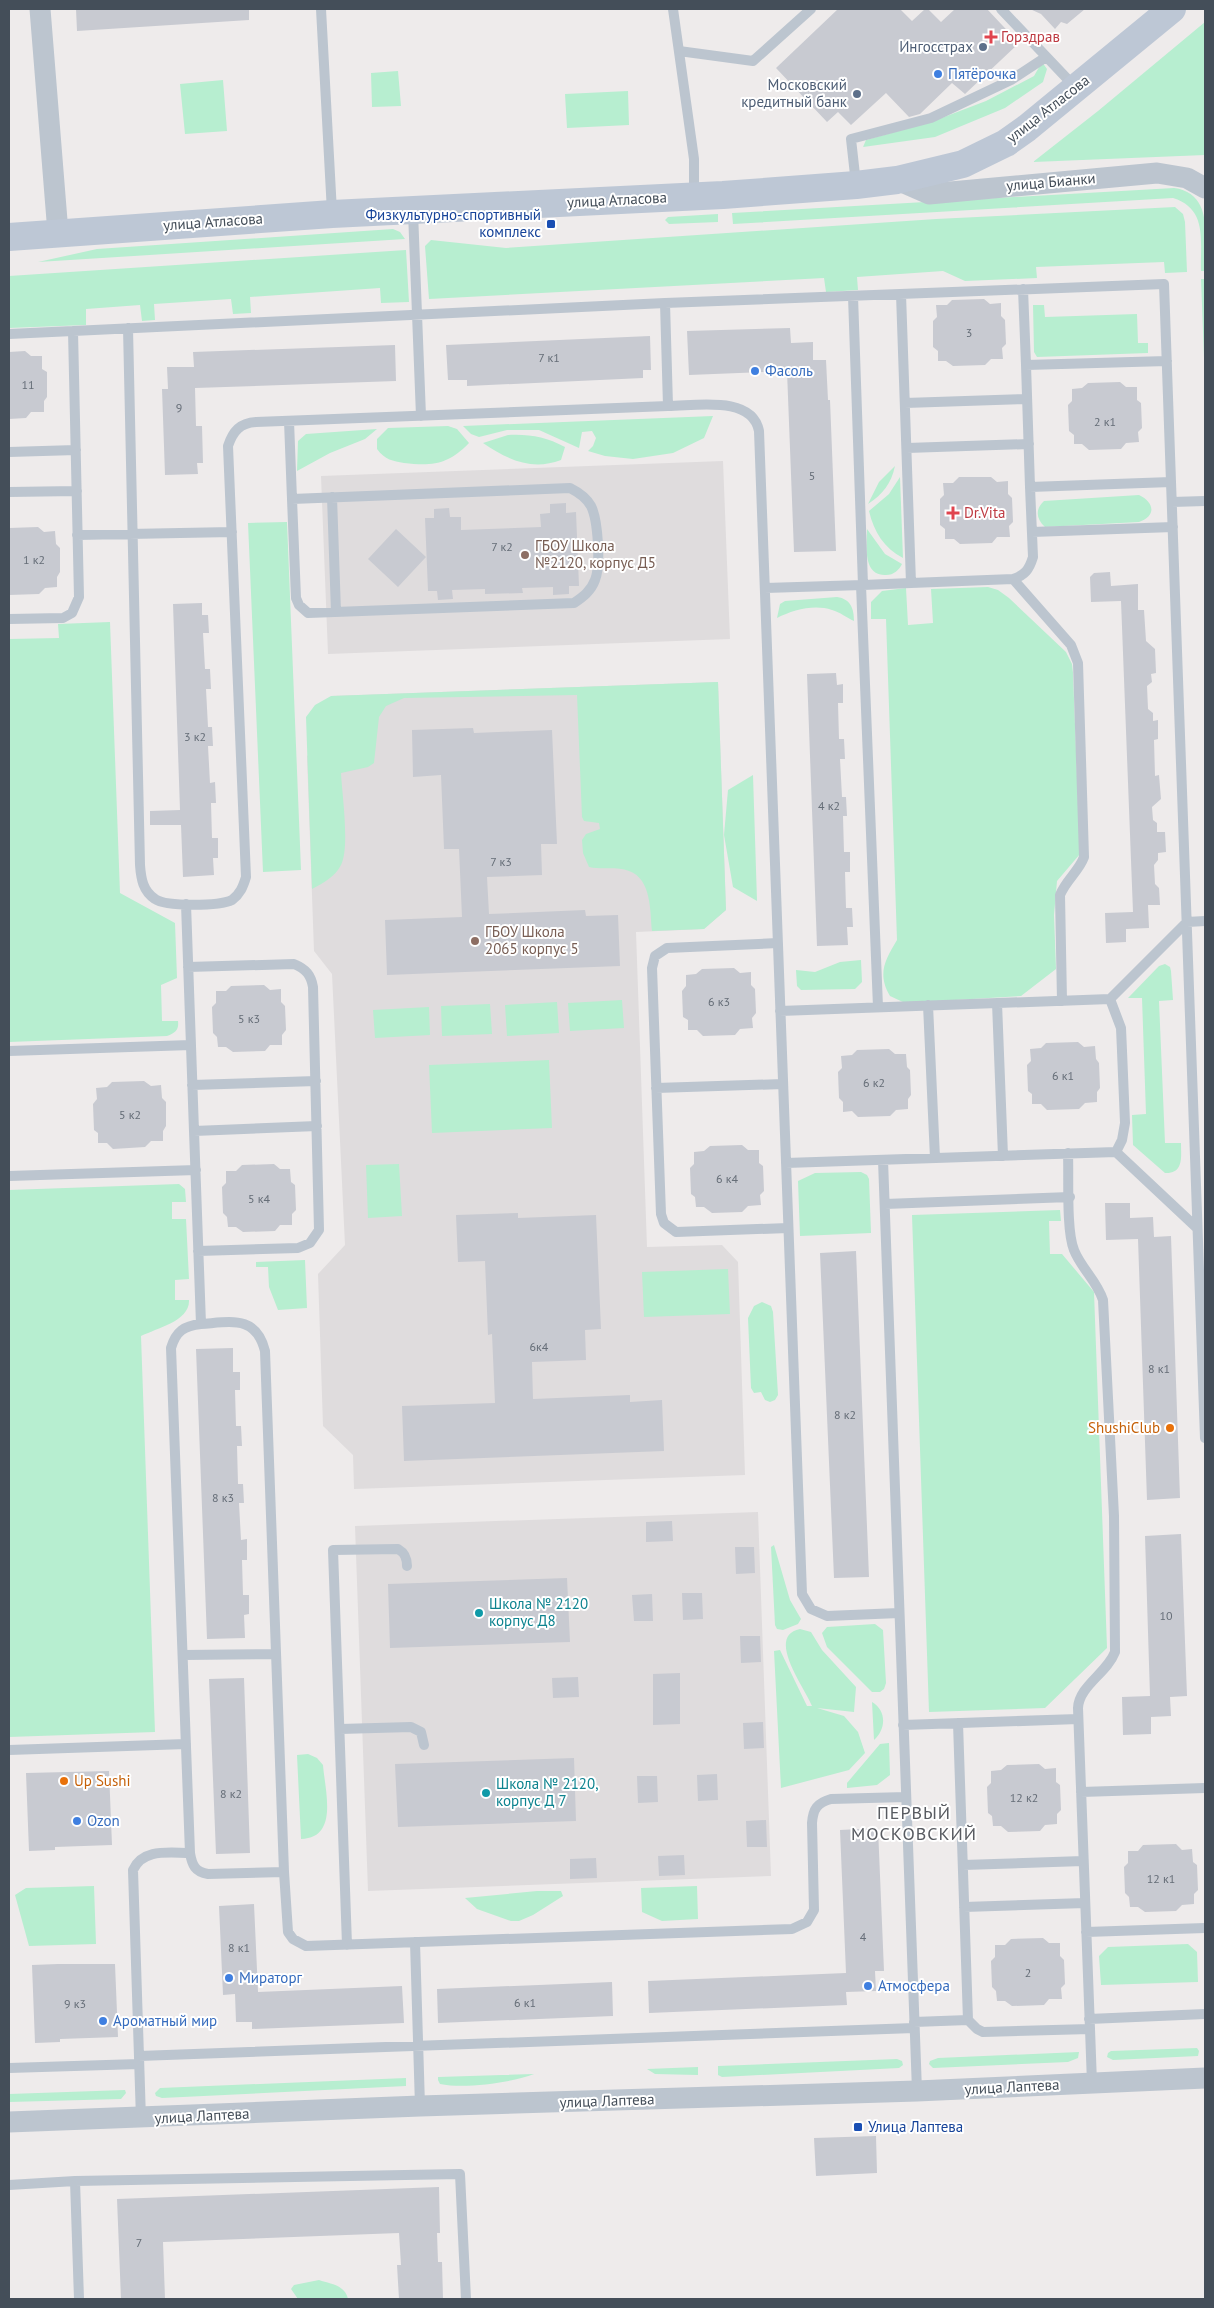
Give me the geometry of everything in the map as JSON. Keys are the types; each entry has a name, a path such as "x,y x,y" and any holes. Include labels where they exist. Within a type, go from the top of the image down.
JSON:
{"main road":[{"name":"улица Атласова","path":"9,237 332,214 694,196 856,185 897,180 962,164 1006,143 1172,9"}],"street":[{"path":"40,9 58,233"},
{"name":"улица Бианки","path":"897,180 929,194 1157,173 1187,178 1205,188"},
{"name":"улица Лаптева","path":"9,2122 141,2119 420,2106 917,2091 1205,2078"}],"lane":[{"path":"321,9 332,214"},
{"path":"673,9 694,159 694,196"},
{"path":"679,51 753,61 811,9"},
{"path":"1000,9 1076,88"},
{"path":"856,185 851,139 931,118 1011,80 1046,57"},
{"path":"413,210 421,416"},
{"path":"9,334 665,303 1164,284 1205,1438"},
{"path":"765,588 1013,579 1024,575 1030,568 1032,532 1023,289"},
{"path":"901,294 912,583"},
{"path":"853,296 878,1007"},
{"path":"665,303 668,406"},
{"path":"128,328 141,880 146,891 155,899 165,904 224,903 239,894 246,877 228,446 231,437 238,428 251,423 289,421 668,406 738,407 747,412 758,425 802,1594 811,1609 827,1616 900,1614"},
{"path":"9,619 63,618 72,613 77,607 79,597 73,331"},
{"path":"1026,365 1167,361"},
{"path":"905,403 1027,399"},
{"path":"289,421 292,499 296,598 299,605 308,613 574,602 590,589 598,568 596,522 591,506 584,498 570,488 292,499"},
{"path":"907,448 1029,444"},
{"path":"9,452 76,450"},
{"path":"1030,487 1171,482"},
{"path":"9,492 76,491"},
{"path":"332,498 336,612"},
{"path":"1172,502 1205,501"},
{"path":"1032,532 1173,527"},
{"path":"77,535 232,532"},
{"path":"1013,579 1071,645 1078,663 1084,857 1082,863 1063,886 1060,895 1062,1001"},
{"path":"186,904 201,1324"},
{"path":"780,1011 1110,999 1187,922 1205,921"},
{"path":"778,943 667,948 655,956 652,968 656,1088 661,1214 664,1224 676,1232 788,1228"},
{"path":"188,967 294,964 306,971 310,976 313,987 319,1230 310,1242 298,1248 198,1251"},
{"path":"1110,999 1121,1028 1123,1060 1125,1123 1122,1140 1116,1152"},
{"path":"997,1003 1002,1156"},
{"path":"928,1006 934,1158"},
{"path":"9,1051 191,1044"},
{"path":"192,1085 316,1082"},
{"path":"656,1088 783,1084"},
{"path":"194,1130 317,1126"},
{"path":"786,1163 1116,1152 1198,1228"},
{"path":"1068,1153 1070,1233 1073,1248 1097,1285 1102,1300 1114,1516 1115,1652 1108,1666 1080,1697 1078,1719 1092,2083"},
{"path":"883,1160 917,2091"},
{"path":"9,1176 196,1170"},
{"path":"884,1204 1070,1197"},
{"path":"284,1872 202,1873 194,1867 190,1853 172,1348 179,1332 189,1325 233,1322 251,1326 262,1338 265,1351 286,1923 288,1932 293,1939 306,1946 792,1929 800,1927 807,1922 814,1910 812,1823 813,1812 817,1806 831,1799 906,1797"},
{"path":"347,1945 333,1550 398,1549 403,1552 407,1559 407,1566"},
{"path":"183,1655 276,1654"},
{"path":"903,1725 1078,1719"},
{"path":"958,1723 968,2020 976,2029 983,2032 1205,2014"},
{"path":"340,1729 411,1727 421,1732 424,1745"},
{"path":"9,1750 186,1744"},
{"path":"1081,1792 1205,1788"},
{"path":"141,2119 132,1870 137,1861 144,1856 190,1853"},
{"path":"963,1865 1083,1861"},
{"path":"964,1907 1085,1903"},
{"path":"1086,1932 1205,1928"},
{"path":"415,1942 420,2106"},
{"path":"9,2068 418,2046 914,2025 968,2020"},
{"path":"9,2184 74,2181 460,2174 466,2299"},
{"path":"74,2181 79,2299"}],"shaded area":[{"name":"ГБОУ Школа №2120, корпус Д5","path":"723,461 730,639 328,654 321,476"},
{"path":"718,682 726,910 704,929 636,932 647,1247 722,1245 738,1262 745,1475 354,1489 353,1455 323,1426 318,1274 345,1245 332,974 314,951 307,756 332,735 331,696"},
{"path":"758,1512 771,1876 368,1891 355,1526"}],"green space":[{"path":"1205,22 1205,155 1033,162 1098,111"},
{"path":"1042,62 1047,69 1043,82 1005,108 935,137 863,147 866,140 931,122 986,101 1034,76"},
{"path":"398,71 401,106 372,107 371,73"},
{"path":"223,80 227,131 185,134 180,84"},
{"path":"628,91 629,125 567,128 565,94"},
{"path":"1174,188 1187,192 1196,199 1201,208 1206,232 1205,271 1201,271 1201,238 1197,218 1184,203 1173,198 733,224 732,213"},
{"path":"1175,207 1183,214 1185,222 1187,272 1165,273 1164,262 1036,267 1037,278 965,281 943,271 857,277 858,290 826,292 824,278 429,299 425,246 431,240 506,248 936,219"},
{"path":"718,214 718,222 669,224 665,220 668,217"},
{"path":"393,229 400,232 405,239 38,262 97,249"},
{"path":"406,250 409,302 381,303 380,288 250,297 251,313 233,314 231,299 154,304 155,320 142,321 140,305 86,309 86,325 9,328 9,276"},
{"path":"1201,279 1205,279 1205,384"},
{"path":"1033,305 1044,305 1045,317 1137,314 1138,343 1148,343 1148,353 1037,357 1034,352"},
{"path":"713,416 704,438 673,453 633,459 605,456 588,451 593,446 596,438 592,431 582,432 579,448 539,430 507,430 479,437 471,434 463,426"},
{"path":"448,426 457,429 469,443 447,460 431,464 396,462 386,458 377,449 377,439 388,428"},
{"path":"377,429 365,439 330,453 297,471 298,441 306,434"},
{"path":"508,435 538,437 565,447 561,460 540,464 520,462 483,443"},
{"path":"895,466 886,488 868,504 879,482"},
{"path":"900,477 903,558 890,549 881,539 869,511 889,494"},
{"path":"1139,495 1148,501 1151,513 1139,522 1045,527 1038,517 1039,507 1044,501"},
{"path":"287,522 301,870 263,872 248,523"},
{"path":"867,529 885,554 902,564 894,573 889,575 878,574 869,565"},
{"path":"988,587 998,590 1009,598 1066,652 1072,664 1080,854 1057,881 1054,915 1056,969 1021,996 905,1003 890,996 883,974 886,961 897,940 886,619 871,619 871,602 882,591 906,588 908,625 933,623 931,589"},
{"path":"837,597 849,602 854,621 825,608 797,610 777,618 780,604 785,601"},
{"path":"110,622 120,893 175,923 177,978 161,985 162,1021 178,1021 178,1026 175,1032 167,1036 9,1042 9,639 59,638 58,624"},
{"path":"718,682 726,910 704,929 652,931 646,888 637,875 620,869 589,867 583,853 582,840 586,834 600,829 599,823 584,821 582,817 577,695 404,698 386,706 379,717 374,763 368,767 341,773 345,846 341,865 332,876 312,889 306,717 315,705 331,696"},
{"path":"753,775 757,901 733,887 724,835 728,790"},
{"path":"861,960 862,982 855,989 801,990 797,986 796,970 815,972 840,962"},
{"path":"1165,964 1170,967 1171,971 1173,1000 1159,1001 1165,1143 1181,1143 1180,1164 1176,1171 1171,1173 1165,1173 1133,1145 1132,1115 1146,1114 1142,998 1128,998 1159,966"},
{"path":"622,1000 624,1028 570,1031 568,1003"},
{"path":"557,1002 559,1033 507,1036 505,1005"},
{"path":"490,1004 492,1034 442,1036 441,1006"},
{"path":"429,1007 430,1035 375,1038 373,1010"},
{"path":"549,1060 552,1128 432,1133 429,1065"},
{"path":"399,1164 402,1216 368,1218 366,1165"},
{"path":"861,1172 867,1175 869,1179 871,1233 800,1236 798,1181 815,1173"},
{"path":"179,1184 185,1189 186,1202 172,1202 172,1219 186,1219 189,1279 175,1280 175,1300 189,1300 188,1307 178,1319 141,1336 155,1732 9,1737 9,1190"},
{"path":"1060,1210 1061,1221 1049,1221 1050,1254 1062,1254 1094,1292 1107,1648 1045,1708 929,1712 912,1215"},
{"path":"305,1260 307,1308 278,1310 269,1287 268,1267 256,1267 256,1262"},
{"path":"728,1269 730,1314 644,1317 642,1272"},
{"path":"762,1302 771,1306 773,1312 778,1395 775,1400 770,1402 765,1400 761,1392 754,1393 751,1388 748,1318 754,1306"},
{"path":"774,1545 790,1600 801,1619 798,1624 783,1630 777,1629 775,1625 771,1547"},
{"path":"875,1624 883,1630 886,1683 884,1689 880,1692 872,1692 827,1647 822,1633 827,1627"},
{"path":"800,1629 811,1632 822,1650 856,1687 854,1712 817,1708 844,1716 858,1732 865,1753 849,1770 781,1788 774,1651 780,1650 807,1706 812,1706 796,1676 787,1652 786,1641 790,1634"},
{"path":"872,1702 880,1710 883,1720 881,1731 874,1740"},
{"path":"889,1743 890,1775 877,1785 847,1788 847,1783 880,1744"},
{"path":"308,1754 317,1758 323,1765 327,1811 321,1831 313,1837 301,1839 297,1755"},
{"path":"94,1886 96,1944 29,1946 15,1895 26,1888"},
{"path":"697,1886 698,1919 662,1921 642,1912 641,1888"},
{"path":"537,1891 561,1891 563,1896 533,1915 519,1921 511,1921 477,1909 465,1898"},
{"path":"1188,1944 1197,1952 1198,1982 1101,1985 1099,1956 1108,1947"},
{"path":"1197,2048 1199,2051 1198,2056 1113,2060 1107,2057 1111,2051"},
{"path":"1079,2052 1078,2058 1068,2062 933,2068 929,2064 930,2061 938,2058"},
{"path":"897,2059 902,2061 903,2065 899,2068 722,2077 718,2075 718,2066"},
{"path":"698,2067 698,2075 655,2074 647,2069"},
{"path":"534,2074 513,2080 462,2086 440,2084 438,2080 438,2077"},
{"path":"406,2078 406,2086 162,2098 156,2096 155,2093 160,2088"},
{"path":"125,2090 126,2093 121,2099 9,2102 9,2094"},
{"path":"319,2280 341,2288 348,2299 298,2299 291,2289 294,2285"}],"building":[{"path":"76,9 249,9 249,20 77,31"},
{"path":"838,9 900,9 912,21 925,9 928,9 941,22 955,9 987,9 1019,43 965,94 952,83 920,114 909,117 886,93 851,125 838,112 827,122 776,68"},
{"path":"1030,9 1085,9 1067,24 1061,22 1055,29 1041,14"},
{"path":"984,299 990,304 1001,303 1001,316 1005,320 1006,344 1002,348 1003,359 991,359 985,365 953,366 946,361 938,361 938,351 933,347 933,321 937,317 936,305 947,305 952,300"},
{"path":"790,328 791,343 813,342 813,360 826,360 828,400 830,400 836,551 794,552 787,371 689,375 687,331"},
{"path":"650,336 651,370 643,370 643,378 467,386 467,380 448,380 446,345"},
{"path":"395,345 396,381 195,388 196,426 202,426 203,463 197,463 198,474 165,475 162,389 168,389 167,367 194,367 193,352"},
{"path":"25,351 31,356 42,356 42,369 47,372 47,397 44,401 44,412 31,412 26,418 9,419 9,352"},
{"path":"1120,382 1126,387 1137,387 1137,400 1141,403 1142,428 1138,432 1139,442 1126,443 1121,449 1089,450 1082,444 1074,444 1074,435 1069,431 1068,405 1072,401 1072,389 1082,388 1088,383"},
{"path":"959,477 991,477 997,482 1008,481 1008,494 1012,498 1013,522 1009,526 1010,537 997,537 992,543 960,544 954,539 945,539 945,529 940,525 940,499 944,495 943,483 953,483"},
{"path":"566,503 566,513 576,512 579,586 569,586 569,594 553,595 553,587 522,588 523,593 485,594 485,589 452,590 453,599 438,600 437,591 428,591 425,518 434,518 434,509 449,508 450,517 461,517 461,530 541,527 540,514 550,513 550,504"},
{"path":"38,527 44,532 55,531 56,544 60,548 60,572 57,577 57,587 45,588 39,594 9,595 9,528"},
{"path":"396,529 426,557 398,587 368,559"},
{"path":"1110,572 1111,586 1138,584 1138,610 1144,610 1146,641 1155,649 1156,673 1151,674 1152,682 1147,686 1148,709 1153,713 1153,721 1158,720 1158,739 1154,740 1155,776 1159,775 1161,799 1152,807 1153,820 1157,823 1157,832 1165,832 1166,852 1158,853 1158,860 1154,865 1155,884 1159,888 1160,905 1148,905 1149,928 1126,929 1126,942 1106,943 1105,913 1133,912 1121,601 1091,602 1090,577 1094,573"},
{"path":"202,603 202,615 208,615 209,633 203,633 205,669 210,669 211,689 206,689 208,727 212,727 213,746 208,746 210,783 215,782 216,803 211,803 212,838 218,838 218,858 213,858 214,875 183,877 181,825 150,825 150,811 180,810 173,604"},
{"path":"836,673 837,685 843,684 843,703 838,703 839,739 844,739 845,759 840,759 842,797 846,797 847,816 843,816 844,852 850,852 850,872 845,872 846,908 852,908 853,927 847,927 848,945 817,946 807,674"},
{"path":"473,728 474,733 552,730 557,844 541,844 542,875 487,877 489,914 585,910 586,916 618,915 620,966 387,975 385,920 462,917 459,849 444,849 441,775 413,777 412,730"},
{"path":"734,968 740,973 751,972 751,985 755,989 756,1013 752,1018 753,1028 740,1029 735,1035 703,1036 697,1030 688,1030 688,1020 683,1017 682,991 686,986 686,975 696,974 702,969"},
{"path":"264,985 270,990 281,989 281,1002 285,1006 286,1030 282,1035 282,1045 270,1045 265,1051 233,1052 226,1047 218,1047 217,1037 213,1033 212,1007 216,1003 216,991 226,991 231,986"},
{"path":"1078,1042 1084,1047 1095,1046 1096,1059 1099,1063 1100,1088 1097,1092 1097,1102 1085,1103 1079,1109 1047,1110 1041,1104 1032,1104 1032,1094 1028,1091 1027,1065 1031,1061 1030,1049 1041,1048 1046,1043"},
{"path":"889,1049 895,1054 906,1054 907,1067 910,1070 911,1095 908,1099 908,1109 896,1110 890,1116 858,1117 852,1111 843,1112 843,1102 839,1098 838,1072 842,1068 841,1056 852,1055 857,1050"},
{"path":"144,1081 151,1086 161,1085 162,1098 166,1102 166,1126 163,1131 163,1141 151,1141 145,1147 113,1149 107,1143 98,1143 98,1133 94,1130 93,1104 97,1099 96,1088 107,1087 112,1082"},
{"path":"742,1145 748,1150 759,1150 759,1163 763,1166 764,1191 760,1195 761,1205 748,1206 742,1212 712,1213 704,1207 696,1207 695,1197 691,1194 690,1168 694,1164 694,1152 704,1151 710,1146"},
{"path":"274,1164 280,1169 290,1169 291,1182 295,1185 296,1210 292,1214 292,1225 280,1225 275,1231 243,1232 236,1227 228,1227 227,1217 223,1213 222,1187 226,1183 226,1171 236,1171 242,1165"},
{"path":"1105,1203 1130,1203 1130,1218 1153,1217 1154,1237 1171,1236 1180,1498 1147,1500 1138,1239 1106,1240"},
{"path":"518,1213 518,1218 596,1215 601,1329 585,1330 586,1360 532,1362 533,1399 630,1395 630,1402 662,1400 664,1451 404,1461 402,1406 495,1403 492,1334 488,1335 485,1261 458,1262 456,1215"},
{"path":"856,1251 869,1577 834,1578 820,1253"},
{"path":"233,1348 233,1372 240,1372 240,1390 235,1390 236,1426 241,1426 242,1446 237,1446 238,1484 243,1484 244,1503 239,1503 241,1540 247,1539 247,1560 242,1560 243,1595 249,1595 249,1614 244,1615 245,1638 207,1639 196,1349"},
{"path":"672,1521 673,1541 646,1542 646,1522"},
{"path":"1181,1534 1187,1696 1170,1697 1171,1716 1151,1717 1151,1734 1123,1735 1122,1697 1150,1696 1145,1536"},
{"path":"735,1547 754,1547 755,1573 736,1574"},
{"name":"Школа № 2120 корпус Д8","path":"567,1578 570,1642 390,1648 388,1584"},
{"path":"682,1593 702,1593 703,1619 683,1620"},
{"path":"652,1594 653,1621 634,1621 632,1595"},
{"path":"740,1636 760,1636 761,1662 741,1663"},
{"path":"680,1673 680,1724 653,1725 653,1674"},
{"path":"578,1677 579,1697 553,1698 552,1678"},
{"path":"244,1678 250,1853 216,1854 209,1679"},
{"path":"763,1722 764,1748 744,1749 743,1723"},
{"name":"Школа № 2120, корпус Д 7","path":"574,1758 576,1821 398,1827 395,1764"},
{"path":"1039,1764 1045,1769 1056,1768 1056,1782 1060,1785 1061,1810 1057,1814 1057,1824 1045,1825 1040,1831 1008,1832 1001,1826 993,1826 992,1816 988,1813 987,1787 991,1783 991,1771 1001,1770 1007,1765"},
{"path":"109,1771 112,1845 55,1847 55,1850 29,1851 26,1773"},
{"path":"717,1774 718,1800 698,1801 697,1775"},
{"path":"637,1776 657,1776 658,1802 638,1803"},
{"path":"766,1820 767,1847 747,1847 746,1821"},
{"path":"878,1828 884,1971 875,1971 876,1991 846,1992 847,2005 649,2013 648,1981 846,1973 840,1830"},
{"path":"1176,1844 1182,1850 1192,1849 1193,1862 1197,1865 1198,1890 1194,1894 1194,1904 1182,1905 1176,1911 1145,1912 1138,1907 1130,1907 1129,1897 1125,1893 1124,1867 1128,1863 1128,1851 1138,1851 1143,1845"},
{"path":"684,1855 685,1875 659,1876 658,1856"},
{"path":"596,1858 597,1878 570,1879 570,1859"},
{"path":"254,1904 258,1992 402,1986 404,2023 252,2029 252,2022 236,2022 235,1994 223,1995 219,1906"},
{"path":"1043,1938 1049,1943 1060,1943 1060,1956 1064,1960 1065,1984 1061,1988 1062,1999 1049,1999 1044,2005 1012,2006 1005,2001 997,2001 996,1991 992,1987 991,1961 995,1957 995,1945 1005,1945 1011,1939"},
{"path":"115,1964 118,2037 60,2039 60,2042 35,2043 32,1965"},
{"path":"612,1982 613,2016 438,2023 437,1989"},
{"path":"876,2136 877,2173 816,2176 814,2138"},
{"path":"439,2187 440,2233 437,2233 438,2262 442,2262 443,2299 399,2299 397,2265 401,2265 399,2233 163,2242 165,2299 121,2299 117,2199"}],"place":[{"name":"Горздрав","path":"991,37"},
{"name":"Ингосстрах","path":"983,47"},
{"name":"Пятёрочка","path":"938,74"},
{"name":"Московский кредитный банк","path":"857,94"},
{"name":"Физкультурно-спортивный комплекс","path":"551,224"},
{"name":"Фасоль","path":"755,371"},
{"name":"Dr.Vita","path":"953,513"},
{"name":"ГБОУ Школа №2120, корпус Д5","path":"525,555"},
{"name":"ГБОУ Школа 2065 корпус 5","path":"475,941"},
{"name":"ShushiClub","path":"1170,1428"},
{"name":"Школа № 2120 корпус Д8","path":"479,1613"},
{"name":"Up Sushi","path":"64,1781"},
{"name":"Школа № 2120, корпус Д 7","path":"486,1793"},
{"name":"Ozon","path":"77,1821"},
{"name":"Мираторг","path":"229,1978"},
{"name":"Атмосфера","path":"868,1986"},
{"name":"Ароматный мир","path":"103,2021"},
{"name":"Улица Лаптева","path":"858,2127"}],"district":[{"name":"ПЕРВЫЙ МОСКОВСКИЙ","path":"914,1824"}]}
